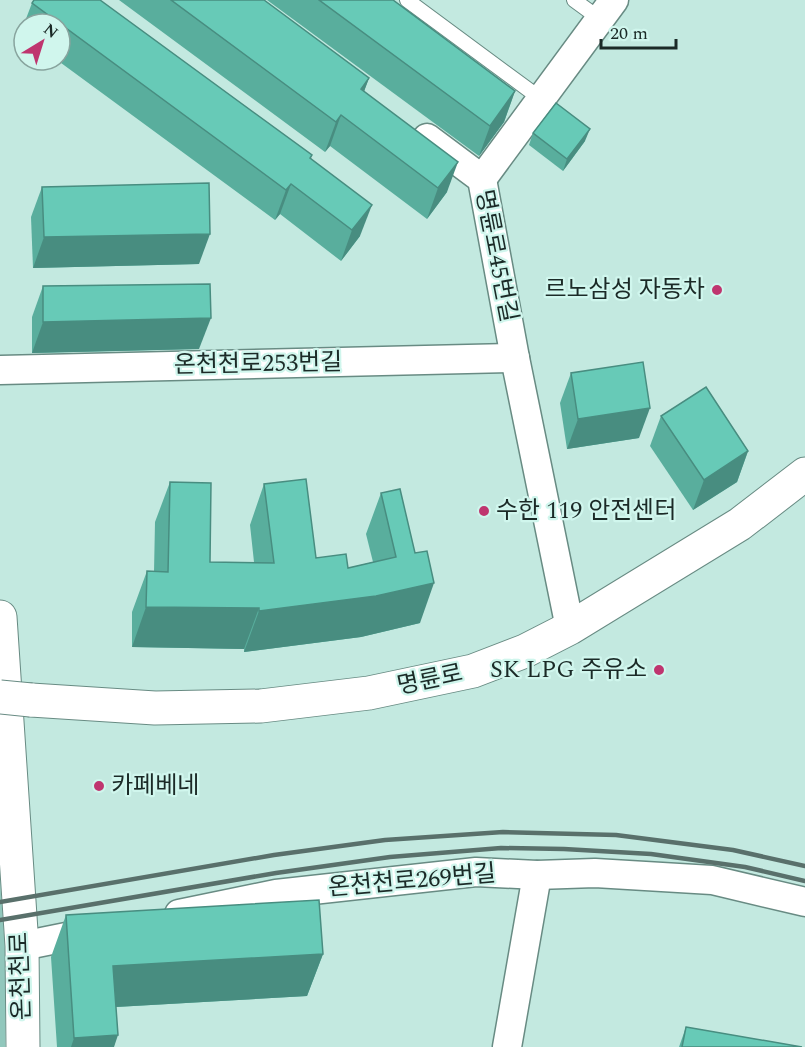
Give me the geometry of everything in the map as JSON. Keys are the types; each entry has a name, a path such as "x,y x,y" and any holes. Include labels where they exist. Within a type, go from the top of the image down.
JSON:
{"main road":[{"name":"명륜로","path":"16,698 155,708 250,706 369,693 473,671 525,651 570,628 740,524 805,474"},
{"name":"온천천로","path":"0,617 22,946 23,1047"}],"street":[{"path":"482,179 607,9"},
{"name":"명륜로45번길","path":"407,124 482,179 515,358 570,628"},
{"name":"온천천로253번길","path":"0,370 515,358"},
{"name":"온천천로269번길","path":"22,946 276,894 476,872 537,875 595,873 712,880 805,902"},
{"path":"507,1047 537,875"}],"lane":[{"path":"407,0 541,99"},
{"path":"574,0 607,9"}],"green space":[{"path":"0,880 5,950 5,1047 0,1047"}],"building":[{"path":"34,0 100,0 312,155 310,158 372,205 352,230 291,184 286,190 72,32 72,12 44,12 32,3"},
{"path":"171,0 264,0 369,78 361,89 458,162 438,188 341,115 336,122"},
{"path":"319,0 393,0 515,91 490,126"},
{"path":"556,103 590,129 567,159 533,133"},
{"path":"209,183 210,234 44,237 42,187"},
{"path":"210,284 211,318 43,322 43,286"},
{"path":"643,362 650,408 578,419 571,373"},
{"path":"706,387 748,451 704,480 661,416"},
{"path":"306,479 316,558 346,554 348,568 396,557 381,493 400,489 415,553 427,551 434,583 376,596 259,611 259,608 146,607 147,571 168,572 170,482 211,483 210,562 274,563 264,484"},
{"path":"319,900 323,954 113,966 118,1035 74,1038 66,915"},
{"path":"686,1027 802,1047 682,1047"}],"railway":[{"path":"0,902 274,855 385,840 503,832 616,835 733,850 805,866"},
{"path":"0,920 276,873 390,857 501,848 651,854 745,867 805,881"}],"place":[{"name":"르노삼성 자동차","path":"717,290"},
{"name":"수한 119 안전센터","path":"484,511"},
{"name":"SK LPG 주유소","path":"659,670"},
{"name":"카페베네","path":"99,786"}]}
